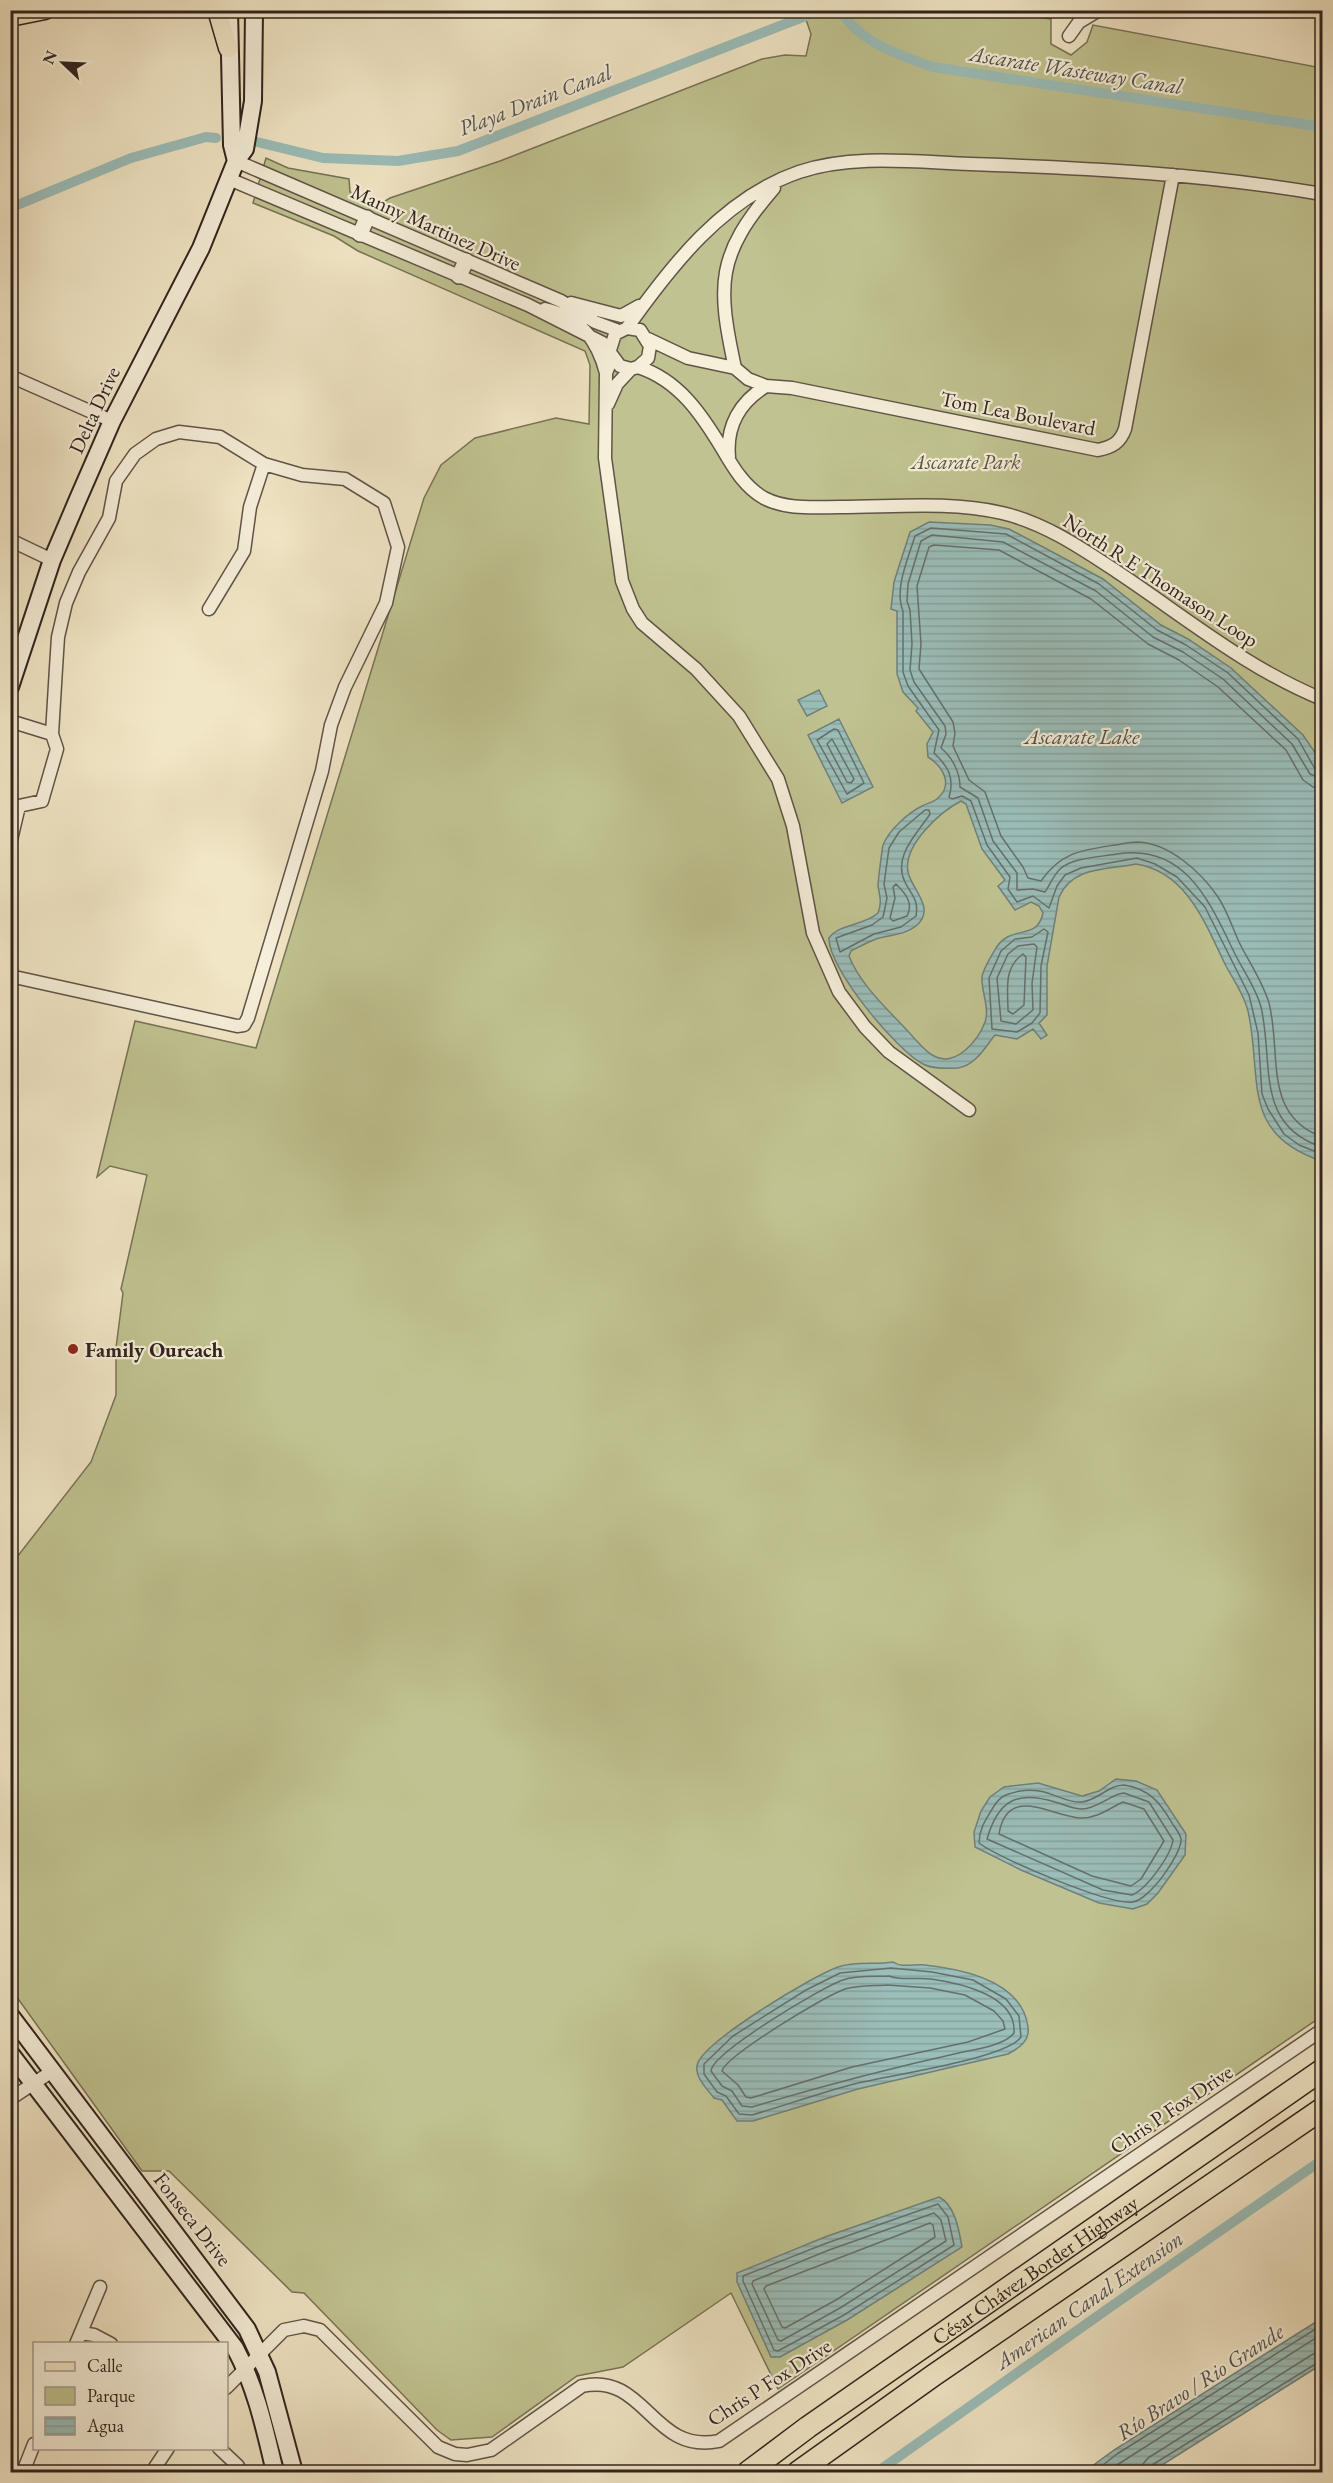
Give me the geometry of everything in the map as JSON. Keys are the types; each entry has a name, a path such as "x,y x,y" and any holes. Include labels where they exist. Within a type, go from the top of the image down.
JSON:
{"highway":[{"name":"César Chávez Border Highway","path":"748,2472 808,2427 1323,2070"},
{"name":"César Chávez Border Highway","path":"798,2472 1323,2109"},
{"path":"734,2472 808,2427"},
{"path":"804,2472 829,2449"}],"main road":[{"path":"10,17 45,10"},
{"path":"217,10 228,48"},
{"name":"Delta Drive","path":"229,10 228,48 232,144 236,161"},
{"name":"Delta Drive","path":"10,687 52,560 112,421 201,248 236,161 245,148 253,86 254,10"},
{"path":"230,85 253,86"},
{"name":"Fonseca Drive","path":"10,2015 247,2329 267,2373 290,2471"},
{"path":"10,2053 222,2329 246,2368 258,2402 275,2472"}],"street":[{"path":"1069,36 1079,22 1099,10"},
{"name":"Manny Martinez Drive","path":"236,161 561,302 595,322 623,329"},
{"path":"969,1110 889,1052 865,1027 839,992 813,933 793,826 778,779 739,716 696,669 642,623 633,609 622,581 605,458 606,373 612,339 623,329 678,259 707,231 747,199 797,173 819,167 861,162 1045,167 1260,183 1323,194"},
{"name":"Tom Lea Boulevard","path":"648,339 688,358 735,368 748,379 766,386 792,388 1098,450 1109,447 1122,437 1125,429 1173,175"},
{"name":"Manny Martinez Drive","path":"229,179 528,305 587,334 611,354"},
{"path":"735,368 723,313 723,278 742,230 778,183"},
{"path":"360,234 367,218"},
{"path":"459,276 466,261"},
{"path":"561,302 584,304 611,315 621,316 636,308 648,296"},
{"path":"606,408 617,384 650,352 648,339 640,330 623,329"},
{"path":"587,334 598,347 606,373"},
{"path":"611,354 620,366 634,368"},
{"name":"North R E Thomason Loop","path":"634,368 659,375 684,395 700,413 729,459 753,490 781,505 970,508 1003,513 1031,523 1091,555 1249,661 1281,680 1323,699"},
{"path":"10,376 112,421"},
{"path":"729,459 728,445 736,416 754,394 766,386"},
{"path":"10,844 15,805 42,801 57,749 52,734 58,637 66,603 79,572 110,518 116,481 135,454 156,439 179,432 220,437 264,464 302,475 345,479 384,503 399,547 386,603 345,687 331,725 319,782 244,1025 237,1026 10,976"},
{"path":"209,609 244,551 250,507 264,464"},
{"path":"10,540 52,560"},
{"path":"10,721 52,734"},
{"name":"Chris P Fox Drive","path":"228,2386 284,2330 295,2326 313,2327 320,2331 431,2440 455,2454 473,2454 491,2450 582,2386 592,2384 602,2384 624,2392 677,2437 696,2444 719,2441 1323,2030"},
{"path":"10,2099 51,2072"},
{"path":"78,2338 100,2287"},
{"path":"78,2338 94,2335 109,2342"},
{"path":"23,2472 33,2447"},
{"path":"152,2472 167,2450"},
{"path":"221,2450 238,2466"}],"green space":[{"name":"Ascarate Park","path":"803,11 994,11 1051,19 1051,44 1071,55 1087,42 1093,25 1322,68 1322,2016 778,2389 731,2293 623,2367 577,2376 492,2437 451,2440 437,2430 304,2293 292,2292 169,2171 142,2171 11,1989 10,1566 91,1462 116,1395 116,1348 123,1293 121,1289 147,1175 110,1166 97,1177 135,1021 256,1048 424,498 441,465 475,438 556,418 589,424 590,365 585,351 358,251 334,236 253,203 266,158 288,168 349,179 350,192 379,205 390,198 500,161 762,59 785,55 806,56 811,34"}],"water":[{"name":"Ascarate Lake","path":"929,522 990,525 1009,529 1103,579 1161,625 1188,639 1231,668 1303,735 1316,754 1322,770 1322,1161 1296,1150 1278,1135 1266,1119 1256,1080 1252,1035 1244,999 1193,903 1182,889 1154,869 1136,864 1092,871 1073,880 1065,887 1059,897 1047,966 1047,1015 1039,1023 1047,1035 1041,1039 1033,1029 1017,1039 995,1035 970,1064 958,1068 932,1067 911,1056 897,1043 851,988 832,951 829,938 839,930 878,913 880,897 878,886 883,845 886,839 905,817 936,800 943,793 946,781 942,770 928,757 927,744 933,732 916,711 918,708 903,692 897,674 897,611 891,609 894,582 910,532","holes":["961,801 966,804 982,849 1005,880 998,886 1015,910 1031,902 1039,906 1043,913 1040,922 1035,927 1009,936 996,948 982,977 987,1011 982,1029 965,1050 958,1055 942,1059 926,1050 878,999 861,978 849,956 851,951 873,940 912,929 922,919 923,905 908,872 911,851 925,831 943,813"]},
{"path":"819,690 827,706 807,716 798,700"},
{"path":"839,719 873,787 842,803 808,735"},
{"path":"1116,1779 1136,1781 1157,1790 1186,1834 1185,1855 1158,1893 1147,1904 1133,1909 1099,1903 1021,1870 975,1847 974,1832 981,1811 990,1797 1004,1787 1038,1783 1082,1796 1099,1791"},
{"path":"893,1962 900,1965 925,1965 956,1970 988,1980 1003,1988 1015,1998 1023,2011 1028,2027 1025,2040 1020,2047 1008,2054 858,2089 753,2121 737,2121 722,2100 714,2098 702,2084 697,2066 703,2056 716,2042 759,2011 838,1967 851,1964"},
{"path":"939,2197 953,2212 962,2247 847,2320 780,2357 771,2357 737,2282 737,2273 825,2237"},
{"path":"1322,2318 1322,2364 1151,2472 1084,2472 1114,2450"}],"waterway":[{"name":"Ascarate Wasteway Canal","path":"840,10 848,21 869,39 894,52 933,67 1322,127"},
{"name":"Playa Drain Canal","path":"257,142 323,158 398,161 458,151 816,12"},
{"name":"Playa Drain Canal","path":"10,208 131,158 206,137 216,138"},
{"name":"American Canal Extension","path":"877,2472 1322,2160"}],"place":[{"name":"Family Oureach","path":"73,1349"}],"water label":[{"name":"Río Bravo / Rio Grande","path":"1200,2382"}]}
